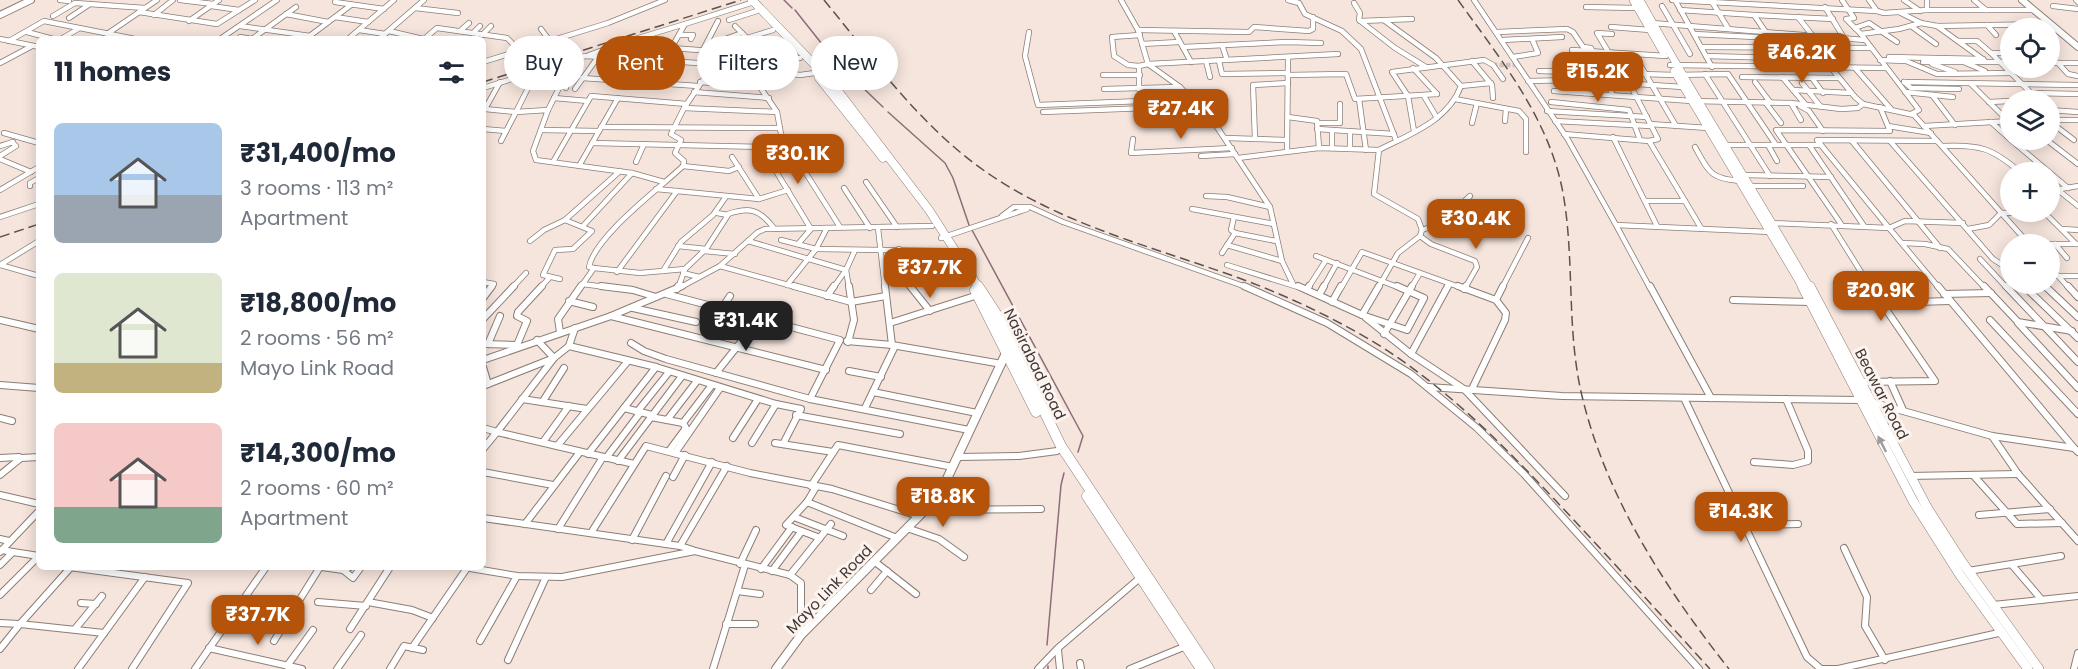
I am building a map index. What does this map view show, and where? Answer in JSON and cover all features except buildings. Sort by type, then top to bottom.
[{"type":"highway","name":"Nasirabad Road","points":[[752,3],[773,30],[811,69]]},
{"type":"highway","name":"Nasirabad Road","points":[[752,3],[832,83],[854,109],[999,318],[1009,348],[1057,451],[1201,669]]},
{"type":"highway","name":"Nasirabad Road","points":[[829,90],[894,172],[932,226],[944,238],[949,251],[1009,348],[1061,446],[1209,669]]},
{"type":"main road","name":"Beawar Road","points":[[1637,3],[1744,180],[1861,382],[1910,476],[1923,509]]},
{"type":"main road","name":"Beawar Road","points":[[1650,25],[1673,65]]},
{"type":"main road","name":"Beawar Road","points":[[1679,75],[1683,87],[1695,101],[1708,128],[1722,145]]},
{"type":"main road","name":"Beawar Road","points":[[1770,226],[1899,476],[1923,509],[2001,633],[2028,669]]},
{"type":"main road","name":"Beawar Road","points":[[1942,539],[2013,631],[2039,669]]},
{"type":"street","points":[[0,15],[31,0]]},
{"type":"street","points":[[60,0],[69,1]]},
{"type":"street","points":[[107,34],[157,0]]},
{"type":"street","points":[[154,15],[173,0]]},
{"type":"street","points":[[180,0],[238,10]]},
{"type":"street","points":[[189,21],[219,0]]},
{"type":"street","points":[[139,12],[217,24],[255,0]]},
{"type":"street","points":[[225,36],[277,0]]},
{"type":"street","points":[[352,36],[394,0]]},
{"type":"street","points":[[383,36],[424,0]]},
{"type":"street","points":[[565,36],[665,0]]},
{"type":"street","points":[[1121,0],[1139,32],[1148,64],[1180,87],[1200,106],[1226,138],[1270,207],[1276,242],[1293,284]]},
{"type":"street","points":[[1288,0],[1297,2],[1303,12],[1342,31],[1361,49],[1396,140]]},
{"type":"street","points":[[1474,0],[1503,40],[1547,111],[1567,137],[1711,398]]},
{"type":"street","points":[[1674,0],[1764,2],[1877,10],[1884,13],[1927,10],[2033,10]]},
{"type":"street","points":[[1674,0],[1715,74]]},
{"type":"street","points":[[1783,0],[1787,5]]},
{"type":"street","points":[[1803,0],[1808,6]]},
{"type":"street","points":[[1815,0],[1833,19],[1844,38]]},
{"type":"street","points":[[1842,0],[1854,18],[1846,19],[1861,34],[1919,110],[1911,114]]},
{"type":"street","points":[[1870,0],[1877,10]]},
{"type":"street","points":[[1904,0],[1920,11]]},
{"type":"street","points":[[1927,0],[1927,10]]},
{"type":"street","points":[[1974,0],[1986,10]]},
{"type":"street","points":[[2022,0],[2043,18]]},
{"type":"street","points":[[2029,0],[2078,41]]},
{"type":"street","points":[[1711,1],[1728,28]]},
{"type":"street","points":[[335,2],[384,9]]},
{"type":"street","points":[[53,16],[75,3],[145,8]]},
{"type":"street","points":[[729,20],[752,3]]},
{"type":"street","points":[[645,36],[752,3]]},
{"type":"street","points":[[1354,3],[1360,13],[1360,21]]},
{"type":"street","points":[[1586,7],[1637,3]]},
{"type":"street","points":[[69,18],[90,4]]},
{"type":"street","points":[[309,36],[351,5]]},
{"type":"street","points":[[1662,6],[1689,54]]},
{"type":"street","points":[[2054,6],[2078,9]]},
{"type":"street","points":[[256,36],[296,7]]},
{"type":"street","points":[[415,8],[458,13]]},
{"type":"street","points":[[1680,9],[1833,19]]},
{"type":"street","points":[[1899,12],[1921,23],[1937,26],[2000,25]]},
{"type":"street","points":[[285,14],[328,22]]},
{"type":"street","points":[[1754,15],[1765,31]]},
{"type":"street","points":[[335,17],[368,22]]},
{"type":"street","points":[[1313,17],[1313,28],[1309,31],[1254,27],[1245,32],[1139,32],[1112,37],[1114,56],[1128,64],[1139,66],[1338,54]]},
{"type":"street","points":[[1798,17],[1812,35],[1816,49],[1850,93],[1863,104],[1911,114],[1931,133],[2000,212]]},
{"type":"street","points":[[1360,21],[1412,19]]},
{"type":"street","points":[[9,41],[44,21],[118,36]]},
{"type":"street","points":[[710,36],[718,21]]},
{"type":"street","points":[[1360,21],[1395,48],[1426,67]]},
{"type":"street","points":[[1133,139],[1131,153],[1235,153],[1318,148],[1378,150],[1437,118],[1460,93],[1461,86],[1446,65],[1425,47],[1385,21]]},
{"type":"street","points":[[460,31],[469,23]]},
{"type":"street","points":[[1611,27],[1671,23],[1865,40]]},
{"type":"street","points":[[1855,28],[1869,23],[1897,42]]},
{"type":"street","points":[[1861,34],[1921,23]]},
{"type":"street","points":[[685,24],[679,35],[693,35],[691,39]]},
{"type":"street","points":[[1987,25],[1996,35]]},
{"type":"street","points":[[240,26],[302,36]]},
{"type":"street","points":[[472,36],[480,26]]},
{"type":"street","points":[[482,34],[491,26]]},
{"type":"street","points":[[735,26],[745,36]]},
{"type":"street","points":[[1911,26],[1936,45]]},
{"type":"street","points":[[1937,26],[1957,41],[1976,51],[1985,60]]},
{"type":"street","points":[[66,36],[78,28]]},
{"type":"street","points":[[427,36],[437,28],[504,38]]},
{"type":"street","points":[[541,29],[546,36]]},
{"type":"street","points":[[1497,32],[1567,29],[1573,32],[1583,47],[1591,48],[1593,51]]},
{"type":"street","points":[[359,30],[405,36]]},
{"type":"street","points":[[754,36],[773,30]]},
{"type":"street","points":[[1174,31],[1191,62]]},
{"type":"street","points":[[27,32],[42,36]]},
{"type":"street","points":[[1029,32],[1025,56],[1038,105],[1194,99]]},
{"type":"street","points":[[2060,32],[2078,47]]},
{"type":"street","points":[[282,36],[286,33]]},
{"type":"street","points":[[734,36],[742,33]]},
{"type":"street","points":[[1609,52],[1597,33],[1612,34]]},
{"type":"street","points":[[1694,34],[1795,39]]},
{"type":"street","points":[[1503,40],[1562,36]]},
{"type":"street","points":[[0,39],[36,47]]},
{"type":"street","points":[[1516,61],[1538,53],[1532,39]]},
{"type":"street","points":[[1957,41],[1977,41],[1998,61]]},
{"type":"street","points":[[1142,44],[1321,43]]},
{"type":"street","points":[[1222,45],[1235,75]]},
{"type":"street","points":[[0,63],[32,46]]},
{"type":"street","points":[[1701,47],[1871,48]]},
{"type":"street","points":[[1572,50],[1666,56]]},
{"type":"street","points":[[585,56],[596,52]]},
{"type":"street","points":[[1991,53],[2000,53]]},
{"type":"street","points":[[486,62],[504,56]]},
{"type":"street","points":[[585,56],[596,57]]},
{"type":"street","points":[[1706,56],[1824,59]]},
{"type":"street","points":[[486,58],[490,60]]},
{"type":"street","points":[[1287,151],[1288,58]]},
{"type":"street","points":[[1879,58],[1998,61]]},
{"type":"street","points":[[1879,58],[1906,61],[1937,74],[2000,73]]},
{"type":"street","points":[[1560,59],[1585,93]]},
{"type":"street","points":[[1594,59],[1613,95]]},
{"type":"street","points":[[584,75],[596,60]]},
{"type":"street","points":[[1959,74],[1925,62],[1965,63],[1985,60]]},
{"type":"street","points":[[1206,61],[1210,76]]},
{"type":"street","points":[[1219,61],[1222,74],[1346,74],[1355,99],[1437,94],[1413,69]]},
{"type":"street","points":[[1472,61],[1491,83],[1493,98]]},
{"type":"street","points":[[1414,131],[1408,96],[1392,72],[1472,61],[1488,61],[1503,79]]},
{"type":"street","points":[[1567,137],[1604,136],[1659,140],[1618,61]]},
{"type":"street","points":[[1639,63],[1676,126]]},
{"type":"street","points":[[1965,63],[1990,73]]},
{"type":"street","points":[[2060,63],[2078,63]]},
{"type":"street","points":[[1673,65],[1886,68]]},
{"type":"street","points":[[2060,65],[2068,74],[2078,76]]},
{"type":"street","points":[[1139,66],[1139,89]]},
{"type":"street","points":[[1855,68],[1892,110]]},
{"type":"street","points":[[1539,71],[1728,74],[1776,145]]},
{"type":"street","points":[[1705,74],[1770,176]]},
{"type":"street","points":[[1103,75],[1140,75]]},
{"type":"street","points":[[1742,77],[1838,78]]},
{"type":"street","points":[[1783,78],[1799,104],[1801,120]]},
{"type":"street","points":[[1812,78],[1823,93]]},
{"type":"street","points":[[2016,78],[2027,90]]},
{"type":"street","points":[[486,87],[504,80]]},
{"type":"street","points":[[486,106],[500,81]]},
{"type":"street","points":[[1528,81],[1606,81],[1683,87]]},
{"type":"street","points":[[1755,81],[1781,123]]},
{"type":"street","points":[[1959,89],[1911,88],[1904,82],[2078,85]]},
{"type":"street","points":[[1256,139],[1252,101],[1253,85],[1288,83]]},
{"type":"street","points":[[1461,86],[1491,83]]},
{"type":"street","points":[[1802,83],[1820,106]]},
{"type":"street","points":[[1971,84],[2000,113]]},
{"type":"street","points":[[683,166],[684,161],[675,153],[681,140],[672,134],[697,87]]},
{"type":"street","points":[[1104,89],[1180,87]]},
{"type":"street","points":[[1927,88],[1955,125]]},
{"type":"street","points":[[501,141],[527,90]]},
{"type":"street","points":[[558,90],[533,151],[536,160],[632,173],[664,182]]},
{"type":"street","points":[[762,90],[777,112],[780,128],[788,144],[840,227]]},
{"type":"street","points":[[1792,90],[1850,93]]},
{"type":"street","points":[[1554,91],[1636,98],[1768,102],[1852,109],[1863,104]]},
{"type":"street","points":[[694,92],[769,98]]},
{"type":"street","points":[[1905,92],[1953,97]]},
{"type":"street","points":[[2060,94],[2078,94]]},
{"type":"street","points":[[553,162],[591,96],[685,106],[777,112]]},
{"type":"street","points":[[1424,96],[1437,118]]},
{"type":"street","points":[[554,98],[588,101]]},
{"type":"street","points":[[579,166],[618,98]]},
{"type":"street","points":[[1359,99],[1366,150]]},
{"type":"street","points":[[1455,99],[1519,111],[1526,119],[1526,153]]},
{"type":"street","points":[[1148,101],[1153,117]]},
{"type":"street","points":[[1989,102],[2000,101]]},
{"type":"street","points":[[1551,102],[1629,110],[1640,140]]},
{"type":"street","points":[[1107,103],[1109,111]]},
{"type":"street","points":[[1472,123],[1477,103]]},
{"type":"street","points":[[1340,104],[1340,123]]},
{"type":"street","points":[[1799,104],[1809,111],[1823,131]]},
{"type":"street","points":[[1043,112],[1150,110],[1200,106]]},
{"type":"street","points":[[1593,106],[1604,136]]},
{"type":"street","points":[[1880,107],[1889,128]]},
{"type":"street","points":[[1505,121],[1506,109]]},
{"type":"street","points":[[486,110],[516,112],[548,110]]},
{"type":"street","points":[[1547,111],[1647,117]]},
{"type":"street","points":[[2060,111],[2078,112]]},
{"type":"street","points":[[1288,117],[1317,120],[1318,148]]},
{"type":"street","points":[[2060,121],[2078,120]]},
{"type":"street","points":[[1555,121],[1708,128]]},
{"type":"street","points":[[1990,122],[2000,131]]},
{"type":"street","points":[[1924,126],[2000,122]]},
{"type":"street","points":[[1317,123],[1340,123],[1350,132],[1350,149]]},
{"type":"street","points":[[1350,132],[1364,126]]},
{"type":"street","points":[[541,130],[675,127],[780,128]]},
{"type":"street","points":[[1841,225],[1776,130],[1823,131],[1889,128],[1931,133]]},
{"type":"street","points":[[486,129],[506,131]]},
{"type":"street","points":[[1317,129],[1394,134]]},
{"type":"street","points":[[2060,130],[2076,143]]},
{"type":"street","points":[[1332,131],[1332,148]]},
{"type":"street","points":[[4,134],[36,142]]},
{"type":"street","points":[[1613,137],[1657,226]]},
{"type":"street","points":[[0,146],[19,138]]},
{"type":"street","points":[[1226,138],[1287,140]]},
{"type":"street","points":[[1938,141],[1817,140],[2076,450]]},
{"type":"street","points":[[1648,141],[1701,228]]},
{"type":"street","points":[[1852,141],[1940,248]]},
{"type":"street","points":[[1890,141],[1993,259],[2000,264]]},
{"type":"street","points":[[12,142],[16,145],[15,147],[0,158],[31,172]]},
{"type":"street","points":[[592,143],[766,147],[788,144]]},
{"type":"street","points":[[636,162],[644,144]]},
{"type":"street","points":[[1152,145],[1153,153]]},
{"type":"street","points":[[1722,145],[1821,145]]},
{"type":"street","points":[[1768,145],[1777,161]]},
{"type":"street","points":[[1809,145],[1864,225]]},
{"type":"street","points":[[1942,146],[1984,147],[1994,150],[2008,162]]},
{"type":"street","points":[[766,147],[765,154],[810,229]]},
{"type":"street","points":[[1695,147],[1712,176],[1721,180],[1803,186]]},
{"type":"street","points":[[1378,150],[1374,194],[1418,219],[1421,233],[1431,244],[1475,261],[1477,267],[1464,289]]},
{"type":"street","points":[[2024,150],[2074,188]]},
{"type":"street","points":[[2060,150],[2078,164]]},
{"type":"street","points":[[1201,156],[1235,153]]},
{"type":"street","points":[[732,157],[759,200]]},
{"type":"street","points":[[699,277],[684,271],[617,272],[589,267],[589,264],[604,241],[637,206],[683,166],[729,171],[739,167]]},
{"type":"street","points":[[0,190],[36,169]]},
{"type":"street","points":[[530,241],[544,230],[565,220],[620,171]]},
{"type":"street","points":[[583,226],[632,173]]},
{"type":"street","points":[[1744,180],[1770,176],[1831,177]]},
{"type":"street","points":[[866,182],[897,227]]},
{"type":"street","points":[[844,188],[870,228]]},
{"type":"street","points":[[656,189],[759,200],[788,190]]},
{"type":"street","points":[[617,272],[677,191]]},
{"type":"street","points":[[2060,192],[2078,206]]},
{"type":"street","points":[[1206,196],[1227,197],[1270,207]]},
{"type":"street","points":[[1362,315],[1392,262],[1405,246],[1421,233],[1441,223],[1470,196]]},
{"type":"street","points":[[663,271],[678,246],[694,230],[717,213],[725,198]]},
{"type":"street","points":[[1646,201],[1685,201]]},
{"type":"street","points":[[0,217],[36,205]]},
{"type":"street","points":[[717,213],[728,214],[755,208],[763,213],[773,227]]},
{"type":"street","points":[[944,238],[1023,209],[1034,209],[1073,226],[1258,291],[1327,323],[1411,374],[1477,428],[1524,474],[1699,669]]},
{"type":"street","points":[[1192,209],[1274,224]]},
{"type":"street","points":[[677,289],[684,271],[705,250],[728,214]]},
{"type":"street","points":[[1968,229],[1989,225],[2000,214]]},
{"type":"street","points":[[1234,217],[1231,230],[1235,233],[1276,242]]},
{"type":"street","points":[[560,279],[543,273],[552,254],[560,248],[569,250],[575,248],[591,232],[590,228],[565,220]]},
{"type":"street","points":[[1616,225],[1701,228],[1831,224],[1889,228],[1905,221],[1963,224]]},
{"type":"street","points":[[2009,222],[2020,234]]},
{"type":"street","points":[[2054,222],[2077,245]]},
{"type":"street","points":[[1831,224],[1881,303],[1935,381],[1861,382]]},
{"type":"street","points":[[486,359],[520,345],[611,316],[677,289],[720,266],[758,232],[773,227],[810,229],[932,226]]},
{"type":"street","points":[[788,285],[816,249],[827,228]]},
{"type":"street","points":[[865,408],[894,346],[878,228]]},
{"type":"street","points":[[798,244],[810,229]]},
{"type":"street","points":[[2062,230],[2078,230]]},
{"type":"street","points":[[1222,253],[1235,233]]},
{"type":"street","points":[[1496,300],[1528,238]]},
{"type":"street","points":[[781,240],[816,249],[949,251]]},
{"type":"street","points":[[748,241],[846,270]]},
{"type":"street","points":[[0,265],[36,243]]},
{"type":"street","points":[[1901,243],[1948,249],[2078,388]]},
{"type":"street","points":[[2060,244],[2077,245]]},
{"type":"street","points":[[1227,245],[1282,261]]},
{"type":"street","points":[[678,246],[735,254]]},
{"type":"street","points":[[899,249],[902,276],[930,311]]},
{"type":"street","points":[[827,296],[846,270],[855,250]]},
{"type":"street","points":[[2060,250],[2067,258]]},
{"type":"street","points":[[1332,302],[1362,252],[1496,300],[1506,313],[1505,320],[1472,389]]},
{"type":"street","points":[[1316,256],[1352,268],[1424,298],[1439,301]]},
{"type":"street","points":[[1980,259],[2078,362]]},
{"type":"street","points":[[1307,290],[1326,260]]},
{"type":"street","points":[[1319,295],[1337,263]]},
{"type":"street","points":[[0,265],[36,275]]},
{"type":"street","points":[[1227,265],[1293,284],[1362,315],[1407,330],[1424,298]]},
{"type":"street","points":[[720,266],[851,302],[886,296]]},
{"type":"street","points":[[560,332],[558,319],[594,268]]},
{"type":"street","points":[[846,270],[854,327],[848,342]]},
{"type":"street","points":[[486,316],[526,273]]},
{"type":"street","points":[[1384,334],[1420,273]]},
{"type":"street","points":[[2060,276],[2078,276]]},
{"type":"street","points":[[520,345],[527,321],[518,316],[518,312],[550,277]]},
{"type":"street","points":[[2060,277],[2078,297]]},
{"type":"street","points":[[486,283],[494,284],[486,294]]},
{"type":"street","points":[[582,284],[633,290],[656,297]]},
{"type":"street","points":[[1411,354],[1449,284]]},
{"type":"street","points":[[1944,294],[1991,293]]},
{"type":"street","points":[[664,294],[848,342],[894,346],[1002,364]]},
{"type":"street","points":[[2033,294],[2078,338]]},
{"type":"street","points":[[2054,294],[2078,317]]},
{"type":"street","points":[[890,323],[978,295]]},
{"type":"street","points":[[722,308],[730,296]]},
{"type":"street","points":[[1733,300],[1811,302]]},
{"type":"street","points":[[569,301],[593,308]]},
{"type":"street","points":[[1881,303],[1950,301]]},
{"type":"street","points":[[632,308],[696,322]]},
{"type":"street","points":[[500,315],[486,344],[520,345]]},
{"type":"street","points":[[1362,315],[1411,354],[1464,389],[1565,496]]},
{"type":"street","points":[[611,316],[826,370]]},
{"type":"street","points":[[683,423],[734,348],[760,318]]},
{"type":"street","points":[[0,320],[36,328]]},
{"type":"street","points":[[1990,320],[2078,414]]},
{"type":"street","points":[[2018,322],[2072,331]]},
{"type":"street","points":[[486,445],[554,358],[569,346],[575,328]]},
{"type":"street","points":[[537,340],[554,358]]},
{"type":"street","points":[[783,444],[796,415],[826,370],[840,340]]},
{"type":"street","points":[[631,343],[644,351],[806,398],[969,430]]},
{"type":"street","points":[[569,346],[656,367],[720,388],[801,409]]},
{"type":"street","name":"Mayo Link Road","points":[[776,669],[801,635],[922,513],[945,483],[1009,348]]},
{"type":"street","points":[[486,385],[554,358]]},
{"type":"street","points":[[557,446],[628,361]]},
{"type":"street","points":[[588,454],[656,367]]},
{"type":"street","points":[[543,401],[564,368]]},
{"type":"street","points":[[849,371],[881,377]]},
{"type":"street","points":[[558,529],[604,458],[669,372]]},
{"type":"street","points":[[618,461],[682,376]]},
{"type":"street","points":[[667,420],[697,381]]},
{"type":"street","points":[[1890,381],[1903,410]]},
{"type":"street","points":[[2,386],[36,388]]},
{"type":"street","points":[[1425,387],[1562,396],[1860,400],[1992,436],[2076,450]]},
{"type":"street","points":[[672,452],[720,388]]},
{"type":"street","points":[[873,392],[977,413]]},
{"type":"street","points":[[667,396],[681,401]]},
{"type":"street","points":[[1684,398],[1807,657],[1821,669],[1838,669],[1885,660],[2013,631]]},
{"type":"street","points":[[522,399],[587,409]]},
{"type":"street","points":[[733,438],[758,399]]},
{"type":"street","points":[[1754,462],[1793,465],[1808,461],[1808,451],[1786,399]]},
{"type":"street","points":[[752,443],[776,404]]},
{"type":"street","points":[[543,442],[569,406]]},
{"type":"street","points":[[624,408],[683,423],[686,428],[672,452]]},
{"type":"street","points":[[796,415],[900,434]]},
{"type":"street","points":[[0,418],[12,421]]},
{"type":"street","points":[[486,429],[634,464]]},
{"type":"street","points":[[1992,436],[2018,474],[2078,541]]},
{"type":"street","points":[[775,443],[833,452]]},
{"type":"street","points":[[820,538],[786,525],[807,502],[838,445],[953,467]]},
{"type":"street","points":[[591,533],[646,446],[832,489],[922,513],[1041,509]]},
{"type":"street","points":[[958,457],[1021,458],[1057,451]]},
{"type":"street","points":[[525,524],[580,452]]},
{"type":"street","points":[[633,540],[669,477],[685,455]]},
{"type":"street","points":[[0,458],[36,456]]},
{"type":"street","points":[[0,475],[19,457]]},
{"type":"street","points":[[655,559],[712,462]]},
{"type":"street","points":[[680,546],[727,466]]},
{"type":"street","points":[[486,473],[553,485]]},
{"type":"street","points":[[1899,476],[2018,474]]},
{"type":"street","points":[[1974,476],[2017,524],[2062,523]]},
{"type":"street","points":[[0,495],[36,503]]},
{"type":"street","points":[[807,502],[897,538]]},
{"type":"street","points":[[1979,515],[2050,508]]},
{"type":"street","points":[[794,517],[843,536]]},
{"type":"street","points":[[1,551],[36,518]]},
{"type":"street","points":[[486,518],[680,546],[790,575],[801,583],[801,635]]},
{"type":"street","points":[[790,575],[831,524]]},
{"type":"street","points":[[1745,525],[1798,524]]},
{"type":"street","points":[[761,569],[792,527]]},
{"type":"street","points":[[907,528],[939,539],[964,557]]},
{"type":"street","points":[[713,669],[743,564],[756,530]]},
{"type":"street","points":[[772,571],[801,532]]},
{"type":"street","points":[[0,538],[9,541]]},
{"type":"street","points":[[1844,548],[1867,597],[1865,626],[1885,660]]},
{"type":"street","points":[[1,551],[36,556]]},
{"type":"street","points":[[478,570],[517,576],[562,577],[695,551]]},
{"type":"street","points":[[0,565],[13,552]]},
{"type":"street","points":[[1968,571],[2061,556]]},
{"type":"street","points":[[0,595],[36,559]]},
{"type":"street","points":[[874,561],[916,594]]},
{"type":"street","points":[[2013,565],[2042,600]]},
{"type":"street","points":[[0,649],[67,570]]},
{"type":"street","points":[[92,570],[188,583],[132,669]]},
{"type":"street","points":[[195,669],[264,570]]},
{"type":"street","points":[[274,641],[323,570]]},
{"type":"street","points":[[348,570],[352,578],[358,570]]},
{"type":"street","points":[[350,630],[388,570]]},
{"type":"street","points":[[412,648],[464,570]]},
{"type":"street","points":[[871,590],[887,571]]},
{"type":"street","points":[[480,641],[517,576]]},
{"type":"street","points":[[78,669],[145,577]]},
{"type":"street","points":[[508,660],[546,577]]},
{"type":"street","points":[[1038,669],[1141,577]]},
{"type":"street","points":[[736,591],[760,594]]},
{"type":"street","points":[[75,629],[102,596]]},
{"type":"street","points":[[1992,604],[2078,596]]},
{"type":"street","points":[[242,601],[294,609]]},
{"type":"street","points":[[318,602],[367,604],[412,610],[433,618]]},
{"type":"street","points":[[81,603],[96,604]]},
{"type":"street","points":[[0,623],[104,633]]},
{"type":"street","points":[[726,624],[755,624]]},
{"type":"street","points":[[287,666],[313,630]]},
{"type":"street","points":[[337,669],[361,635]]},
{"type":"street","points":[[390,669],[404,646],[423,650]]},
{"type":"street","points":[[1131,669],[1186,646]]},
{"type":"street","points":[[209,648],[302,669]]},
{"type":"street","points":[[1057,651],[1060,669]]},
{"type":"street","points":[[2074,669],[2078,653]]},
{"type":"waterway","points":[[784,0],[792,8]]},
{"type":"waterway","points":[[795,10],[837,63],[883,107]]},
{"type":"waterway","points":[[888,112],[945,163],[953,178],[969,225]]},
{"type":"waterway","points":[[972,230],[1083,436],[1078,452]]},
{"type":"waterway","points":[[1047,645],[1061,485],[1064,473]]},
{"type":"tunnel","points":[[1493,65],[1518,65]]},
{"type":"railway","points":[[486,81],[741,0]]},
{"type":"railway","points":[[824,0],[922,117],[967,158],[992,176],[1021,194],[1081,222],[1239,278],[1307,306],[1372,341],[1423,376],[1470,415],[1514,457],[1710,669]]},
{"type":"railway","points":[[1458,0],[1521,91],[1547,140],[1556,166],[1567,218],[1577,371],[1582,396],[1606,470],[1640,540],[1661,574],[1729,669]]},
{"type":"railway","points":[[0,237],[36,225]]}]
